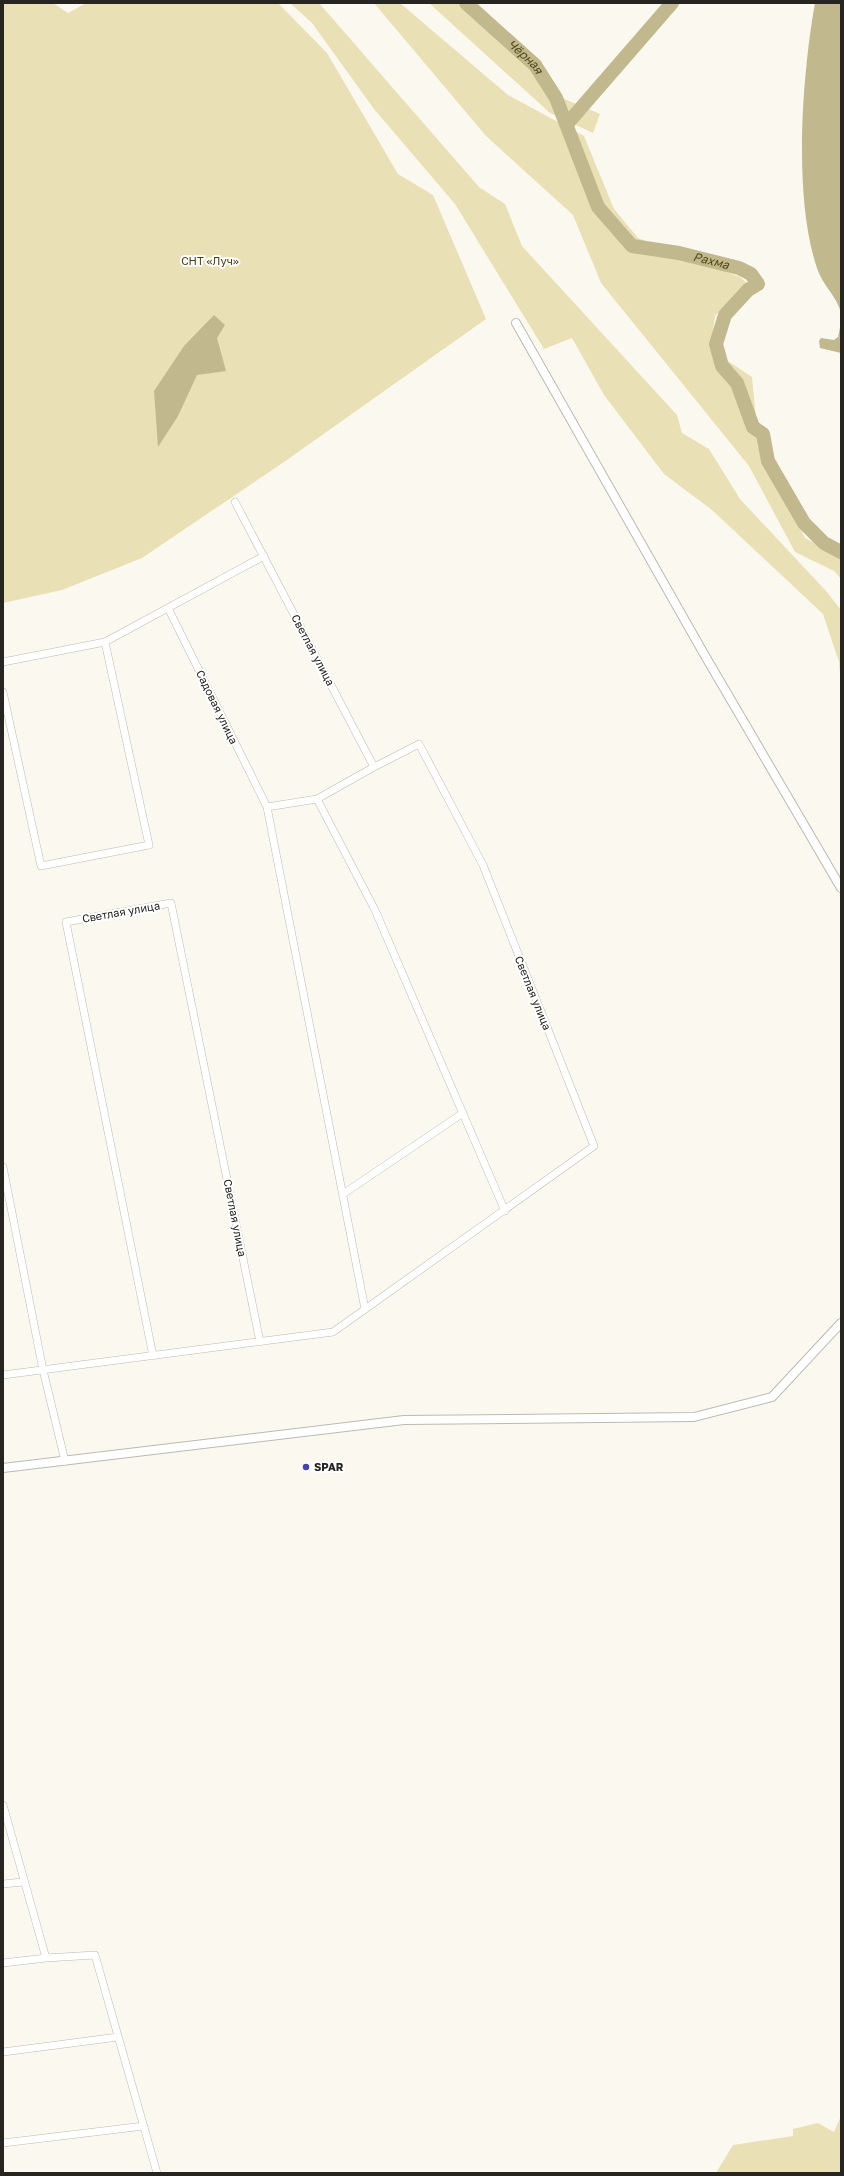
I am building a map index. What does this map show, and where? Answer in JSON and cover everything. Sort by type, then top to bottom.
[{"type":"street","points":[[516,323],[700,647],[841,888]]},
{"type":"street","name":"Светлая улица","points":[[3,1374],[333,1332],[505,1211],[594,1146],[483,865],[419,744],[374,766],[235,502]]},
{"type":"street","points":[[3,662],[105,642],[264,556]]},
{"type":"street","name":"Садовая улица","points":[[168,608],[267,807]]},
{"type":"street","points":[[3,692],[41,866],[149,844],[105,642]]},
{"type":"street","points":[[365,1309],[267,807],[317,799],[374,766]]},
{"type":"street","points":[[317,799],[375,910],[505,1211]]},
{"type":"street","name":"Светлая улица","points":[[153,1356],[66,922],[171,903],[260,1342]]},
{"type":"street","points":[[343,1194],[463,1113]]},
{"type":"street","points":[[3,1167],[43,1370],[65,1461]]},
{"type":"street","points":[[3,1468],[404,1420],[694,1417],[772,1398],[841,1323]]},
{"type":"street","points":[[3,1806],[23,1882],[46,1958]]},
{"type":"street","points":[[3,1884],[23,1882]]},
{"type":"street","points":[[3,1963],[46,1958],[95,1955],[157,2173]]},
{"type":"street","points":[[3,2052],[118,2037]]},
{"type":"street","points":[[3,2143],[144,2126]]},
{"type":"green space","name":"СНТ «Луч»","points":[[3,3],[53,3],[68,13],[86,3],[278,3],[327,53],[398,174],[433,195],[486,319],[284,462],[142,558],[62,590],[3,603]]},
{"type":"green space","points":[[290,3],[319,3],[479,187],[505,204],[522,246],[677,415],[682,433],[709,449],[740,499],[826,591],[841,610],[841,687],[839,662],[823,614],[712,510],[664,474],[604,395],[572,338],[544,349],[455,204],[374,109],[312,23]]},
{"type":"green space","points":[[374,3],[400,3],[508,95],[584,136],[614,209],[638,238],[740,277],[747,283],[715,316],[710,349],[752,377],[758,439],[805,538],[841,556],[841,579],[834,571],[795,552],[749,466],[601,283],[573,215],[486,136]]},
{"type":"green space","points":[[429,3],[463,3],[562,98],[600,114],[593,133],[550,113]]},
{"type":"green space","points":[[841,2116],[841,2173],[716,2173],[733,2145],[793,2136],[793,2129],[818,2123],[834,2132]]},
{"type":"shaded area","points":[[815,3],[841,3],[841,313],[836,301],[819,274],[809,240],[802,173],[802,137],[806,65]]},
{"type":"shaded area","points":[[214,315],[225,325],[217,338],[226,371],[197,375],[178,416],[158,447],[154,391],[184,346]]},
{"type":"shaded area","points":[[841,322],[841,353],[820,348],[819,341],[821,338],[834,340],[838,337]]},
{"type":"waterway","name":"Рахма","points":[[466,3],[535,65],[556,98],[598,207],[632,246],[679,253],[739,268],[751,274],[758,284],[748,290],[725,315],[716,344],[722,366],[737,383],[753,427],[763,434],[768,461],[804,523],[824,543],[841,552]]},
{"type":"waterway","name":"Рахма","points":[[660,18],[664,3]]},
{"type":"waterway","name":"Рахма","points":[[567,124],[672,3]]},
{"type":"place","name":"SPAR","points":[[306,1467]]},
{"type":"water label","name":"Чёрная","points":[[524,58]]}]
